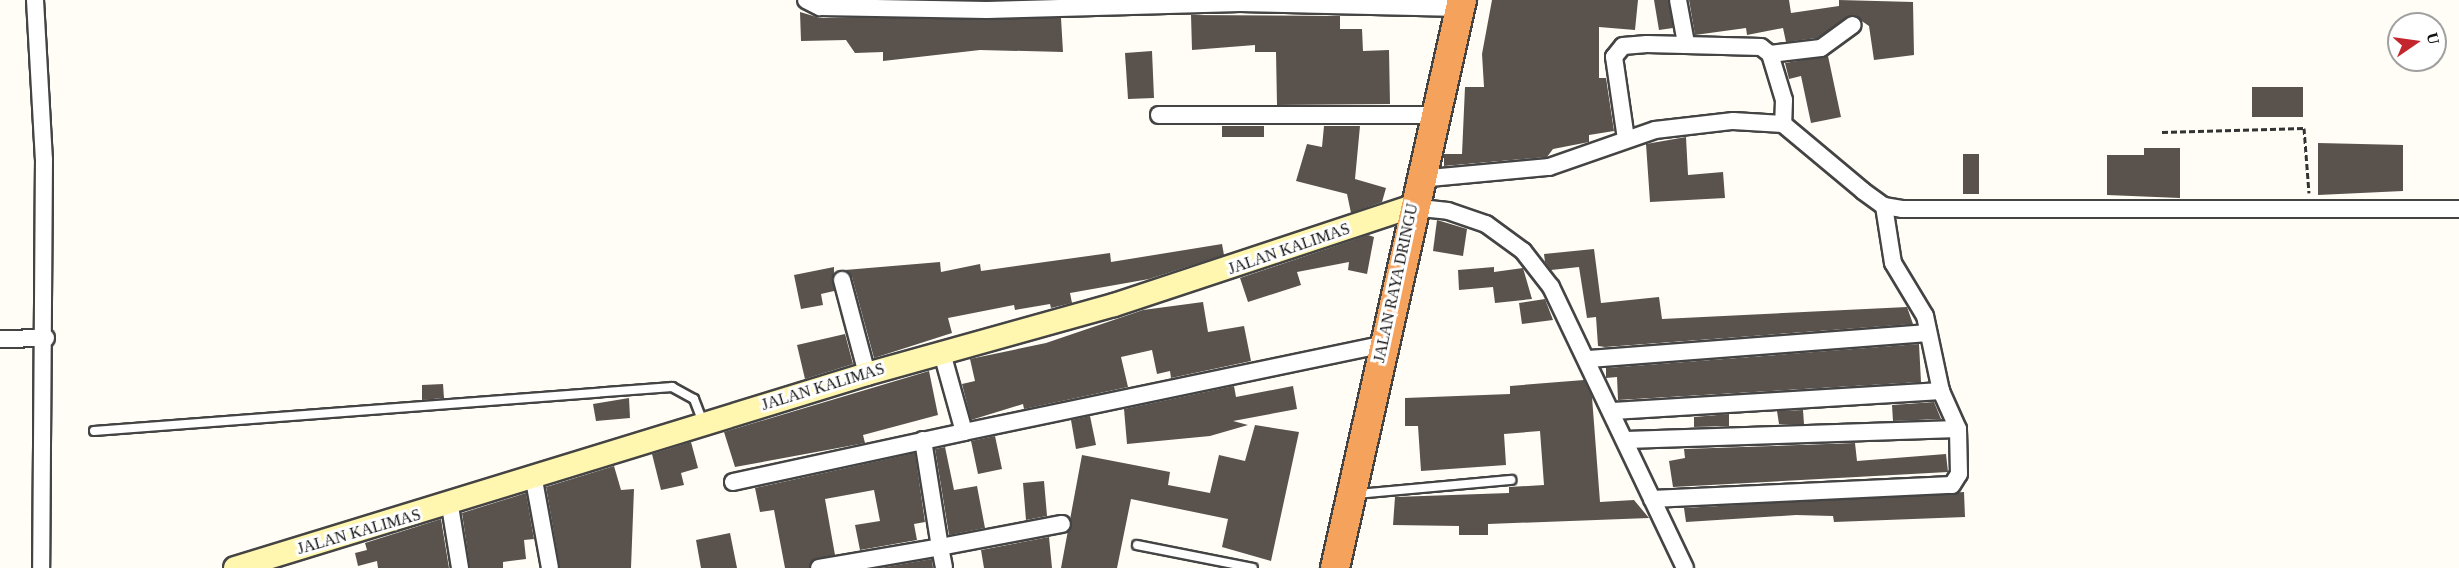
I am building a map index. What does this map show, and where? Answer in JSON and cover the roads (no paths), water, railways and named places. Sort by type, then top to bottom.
[{"type":"highway","name":"JALAN RAYA DRINGU","points":[[1335,568],[1384,344],[1411,207],[1461,4]]},
{"type":"street","points":[[35,0],[44,159],[46,338],[41,568]]},
{"type":"street","points":[[806,0],[820,7],[1240,3],[1461,4]]},
{"type":"street","points":[[1678,0],[1686,43]]},
{"type":"street","points":[[1626,139],[1614,57],[1623,46],[1686,43],[1747,44],[1770,54],[1821,48],[1853,25]]},
{"type":"street","points":[[1770,54],[1784,100],[1783,124]]},
{"type":"street","points":[[1159,115],[1434,115]]},
{"type":"street","points":[[1419,178],[1549,167],[1626,139],[1689,124],[1783,124],[1884,206],[1924,210],[2309,206],[2459,209]]},
{"type":"street","points":[[1652,499],[1952,485],[1959,474],[1958,429],[1941,391],[1918,300],[1893,263],[1884,206]]},
{"type":"street","points":[[1411,207],[1477,221],[1523,251],[1551,287],[1589,359],[1684,568]]},
{"type":"street","name":"JALAN KALIMAS","points":[[235,568],[534,480],[702,417],[1125,302],[1411,207]]},
{"type":"street","points":[[842,280],[867,374]]},
{"type":"street","points":[[1589,359],[1928,333]]},
{"type":"street","points":[[0,339],[46,338]]},
{"type":"street","points":[[733,482],[1384,344]]},
{"type":"street","points":[[942,353],[964,432]]},
{"type":"street","points":[[1613,411],[1941,391]]},
{"type":"street","points":[[1626,440],[1958,429]]},
{"type":"street","points":[[923,440],[944,568]]},
{"type":"street","points":[[534,480],[550,568]]},
{"type":"street","points":[[450,506],[460,568]]},
{"type":"street","points":[[819,568],[1062,524]]},
{"type":"lane","points":[[94,431],[672,387],[694,399],[702,417]]},
{"type":"lane","points":[[1351,495],[1511,480]]},
{"type":"lane","points":[[1137,544],[1253,568]]}]
